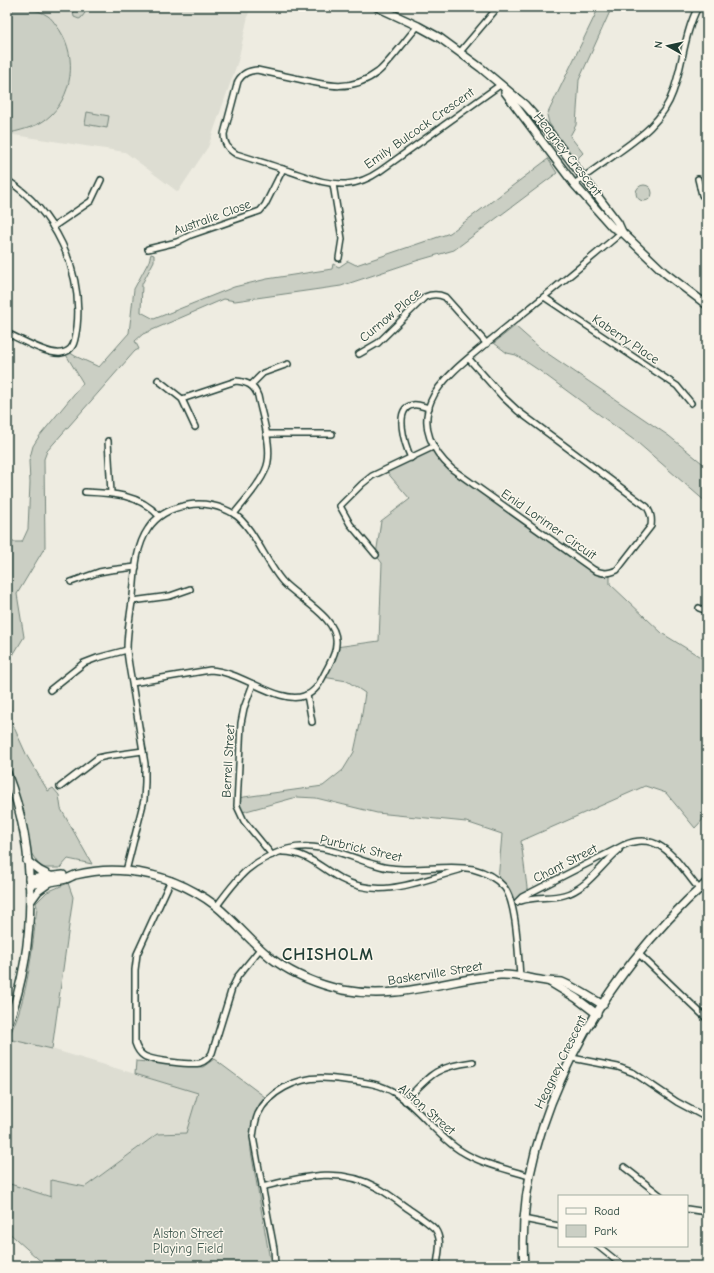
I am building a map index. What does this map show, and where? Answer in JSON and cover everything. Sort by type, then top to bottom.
[{"type":"street","name":"Heagney Crescent","points":[[377,7],[418,26],[460,52],[520,102],[536,117],[618,223],[622,232]]},
{"type":"street","points":[[460,52],[498,7]]},
{"type":"street","points":[[574,184],[639,138],[660,117],[668,104],[673,91],[687,33],[698,7]]},
{"type":"street","name":"Emily Bulcock Crescent","points":[[418,26],[378,72],[351,85],[326,86],[257,70],[248,71],[238,80],[224,134],[226,146],[236,154],[318,181],[333,184],[359,182],[370,177],[500,85]]},
{"type":"street","name":"Heagney Crescent","points":[[500,85],[543,145],[574,184],[612,227],[622,232],[665,273],[707,305]]},
{"type":"street","name":"Australie Close","points":[[148,249],[177,242],[191,235],[260,211],[265,205],[283,169]]},
{"type":"street","points":[[698,179],[702,195]]},
{"type":"street","points":[[7,180],[27,196],[36,206],[53,227],[63,246],[71,266],[76,287],[78,318],[75,341],[73,346],[66,352],[53,353],[7,333]]},
{"type":"street","points":[[53,227],[91,201],[101,180]]},
{"type":"street","points":[[333,184],[342,239],[339,258]]},
{"type":"street","points":[[700,187],[707,185]]},
{"type":"street","name":"Enid Lorimer Circuit","points":[[469,359],[503,397],[518,411],[644,505],[651,513],[651,526],[616,570],[610,573],[599,572],[443,461],[429,437],[427,417],[436,390],[444,380],[469,359],[487,344],[622,232]]},
{"type":"street","name":"Curnow Place","points":[[359,354],[378,343],[425,297],[437,294],[445,297],[487,344]]},
{"type":"street","name":"Kaberry Place","points":[[544,297],[677,386],[691,403]]},
{"type":"street","points":[[251,385],[263,373],[288,364]]},
{"type":"street","points":[[158,380],[182,399],[195,427]]},
{"type":"street","points":[[182,399],[236,381],[251,385],[258,396],[269,450],[269,460],[261,479],[234,514]]},
{"type":"street","points":[[411,458],[404,437],[403,412],[406,407],[412,405],[429,408]]},
{"type":"street","points":[[266,434],[332,434]]},
{"type":"street","points":[[108,441],[111,493]]},
{"type":"street","points":[[376,555],[350,524],[340,506],[372,476],[433,446]]},
{"type":"street","points":[[84,492],[111,493],[135,499],[147,505],[159,516]]},
{"type":"street","points":[[126,871],[144,800],[145,782],[143,751],[132,683],[127,650],[136,567],[141,542],[146,531],[159,516],[181,506],[201,504],[221,508],[234,514],[246,526],[283,582],[324,617],[331,625],[337,643],[335,652],[320,684],[307,695],[295,698],[287,698],[233,674],[220,670],[210,670],[132,683]]},
{"type":"street","points":[[71,582],[99,572],[136,567]]},
{"type":"street","points":[[132,601],[170,596],[190,589]]},
{"type":"street","points":[[699,608],[707,611]]},
{"type":"street","points":[[50,690],[84,663],[96,658],[127,650]]},
{"type":"street","name":"Berrell Street","points":[[253,684],[244,708],[241,723],[237,806],[244,821],[274,854]]},
{"type":"street","points":[[307,695],[312,722]]},
{"type":"street","points":[[60,787],[98,758],[143,751]]},
{"type":"street","points":[[7,773],[16,799],[26,844],[30,903],[28,940],[23,970],[18,994],[7,1027]]},
{"type":"street","name":"Chant Street","points":[[514,903],[522,897],[632,841],[641,840],[660,845],[667,850],[699,889]]},
{"type":"street","name":"Chant Street","points":[[514,903],[533,897],[562,896],[572,892],[585,884],[624,845]]},
{"type":"street","name":"Purbrick Street","points":[[216,907],[232,884],[252,865],[289,848],[316,848],[332,851],[389,868],[403,870],[465,868],[493,877],[504,888],[514,903],[520,976]]},
{"type":"street","name":"Purbrick Street","points":[[274,854],[289,852],[302,855],[343,880],[355,885],[376,889],[405,886],[465,868]]},
{"type":"street","points":[[27,861],[50,879],[38,891],[30,903]]},
{"type":"street","name":"Baskerville Street","points":[[29,882],[110,871],[143,873],[171,880],[189,889],[216,907],[260,949],[285,967],[313,981],[344,990],[365,993],[407,992],[486,976],[503,975],[520,976],[563,983],[603,1005]]},
{"type":"street","points":[[171,880],[137,954],[135,970],[136,1043],[141,1053],[152,1059],[193,1064],[210,1058],[232,988],[238,976],[260,949]]},
{"type":"street","name":"Heagney Crescent","points":[[524,1266],[523,1219],[529,1176],[535,1151],[545,1122],[572,1058],[618,981],[668,920],[707,882]]},
{"type":"street","points":[[639,954],[707,1020]]},
{"type":"street","name":"Baskerville Street","points":[[548,981],[576,998],[597,1014]]},
{"type":"street","points":[[572,1058],[623,1068],[634,1073],[677,1102],[707,1118]]},
{"type":"street","points":[[405,1101],[433,1073],[442,1068],[473,1062]]},
{"type":"street","name":"Alston Street","points":[[275,1266],[274,1249],[254,1137],[254,1126],[262,1107],[272,1096],[282,1088],[300,1081],[320,1078],[374,1084],[396,1094],[405,1101],[449,1143],[460,1151],[480,1160],[529,1176]]},
{"type":"street","points":[[624,1167],[660,1195]]},
{"type":"street","points":[[262,1187],[302,1177],[317,1175],[348,1177],[377,1187],[435,1229],[439,1234],[440,1239],[437,1266]]},
{"type":"street","points":[[688,1209],[707,1212]]},
{"type":"street","points":[[523,1219],[558,1226]]},
{"type":"street","points":[[599,1247],[623,1266]]},
{"type":"street","points":[[307,1266],[337,1266]]},
{"type":"shaded area","points":[[7,7],[250,7],[238,61],[208,147],[178,192],[125,152],[7,134]]},
{"type":"shaded area","points":[[11,1037],[199,1093],[186,1133],[157,1134],[85,1187],[51,1180],[51,1197],[7,1184],[7,1045]]},
{"type":"green space","points":[[7,7],[33,10],[48,16],[63,35],[70,59],[69,83],[59,105],[51,115],[42,122],[10,133],[7,133]]},
{"type":"green space","points":[[74,7],[82,7],[85,13],[81,18],[79,19],[74,17]]},
{"type":"green space","points":[[599,7],[612,7],[579,80],[576,125],[570,136],[583,153],[575,161],[549,123],[547,115]]},
{"type":"green space","points":[[87,112],[109,116],[107,128],[85,124]]},
{"type":"green space","points":[[548,159],[557,173],[454,250],[341,286],[235,301],[224,299],[143,334],[135,341],[139,349],[135,351],[47,451],[44,459],[45,547],[17,594],[24,637],[7,665],[7,542],[22,542],[28,529],[30,483],[29,461],[33,446],[83,383],[65,353],[69,352],[99,367],[129,333],[134,289],[149,261],[151,254],[154,255],[154,261],[142,284],[141,312],[154,319],[234,287],[267,279],[332,269],[333,264],[339,267],[348,261],[356,265],[450,233]]},
{"type":"green space","points":[[644,185],[651,190],[652,193],[647,200],[644,201],[637,196],[636,193],[641,186]]},
{"type":"green space","points":[[515,326],[541,349],[669,436],[707,467],[707,503],[638,443],[540,371],[516,355],[507,353],[494,343]]},
{"type":"green space","points":[[433,447],[443,461],[594,570],[610,573],[610,584],[663,634],[707,661],[707,815],[695,828],[666,793],[645,786],[521,841],[528,895],[512,903],[498,881],[502,834],[466,822],[377,813],[316,798],[297,797],[239,813],[237,798],[323,786],[343,770],[354,752],[365,693],[347,681],[323,677],[336,647],[379,641],[382,563],[376,555],[381,521],[410,499],[385,470]]},
{"type":"green space","points":[[7,670],[12,723],[27,756],[48,791],[53,788],[59,795],[61,809],[92,864],[68,859],[60,868],[45,868],[39,865],[31,853],[23,808],[7,765]]},
{"type":"green space","points":[[68,883],[73,897],[52,1049],[8,1039],[15,1023],[25,991],[31,958],[37,907],[36,903],[47,892]]},
{"type":"green space","name":"Alston Street Playing Field","points":[[214,1059],[265,1097],[257,1109],[253,1122],[251,1151],[271,1266],[46,1266],[7,1231],[7,1183],[51,1197],[51,1180],[85,1187],[157,1134],[186,1133],[198,1093],[135,1074],[136,1061],[203,1067]]},
{"type":"district","name":"CHISHOLM","points":[[328,954]]}]
